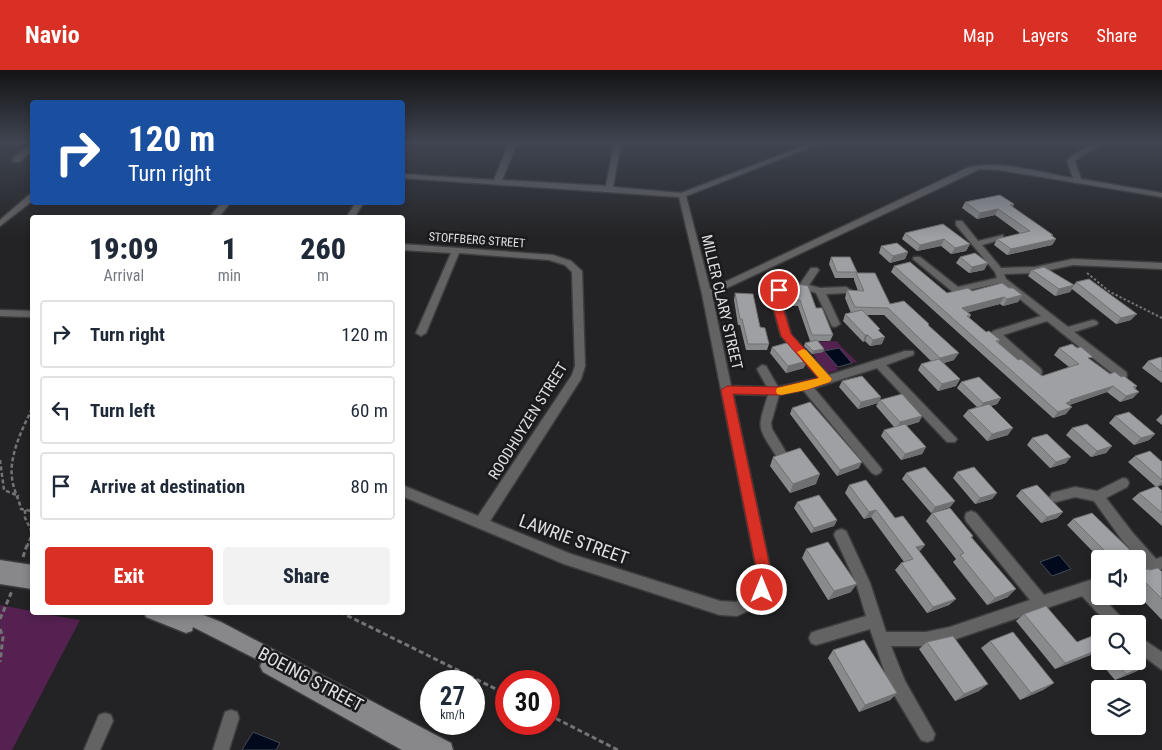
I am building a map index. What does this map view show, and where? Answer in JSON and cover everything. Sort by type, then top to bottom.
[{"type":"main road","points":[[0,567],[30,572]]},
{"type":"main road","points":[[0,577],[30,582]]},
{"type":"main road","name":"BOEING STREET","points":[[160,615],[212,635],[420,750]]},
{"type":"main road","name":"BOEING STREET","points":[[183,615],[215,628],[444,750]]},
{"type":"street","points":[[497,182],[500,175]]},
{"type":"street","points":[[609,189],[612,175]]},
{"type":"street","points":[[405,176],[682,195],[735,175]]},
{"type":"street","points":[[707,294],[960,175]]},
{"type":"street","points":[[1043,175],[1162,195]]},
{"type":"street","points":[[1076,175],[1078,180]]},
{"type":"street","name":"MILLER CLARY STREET","points":[[682,195],[707,294],[765,577],[762,590],[756,597],[737,609]]},
{"type":"street","points":[[0,224],[30,199]]},
{"type":"street","points":[[215,215],[224,205]]},
{"type":"street","points":[[0,211],[12,214]]},
{"type":"street","points":[[959,223],[1001,276],[1048,317],[1122,374]]},
{"type":"street","points":[[976,244],[1000,237]]},
{"type":"street","name":"STOFFBERG STREET","points":[[405,247],[550,257]]},
{"type":"street","points":[[421,333],[456,251]]},
{"type":"street","name":"ROODHUYZEN STREET","points":[[482,523],[572,386],[580,366],[577,271],[568,263],[550,257]]},
{"type":"street","points":[[917,259],[956,290],[1001,276],[1073,262],[1162,266]]},
{"type":"street","points":[[803,286],[814,270]]},
{"type":"street","points":[[826,379],[786,336],[774,296],[779,290],[786,287],[803,286],[820,291],[846,290]]},
{"type":"street","points":[[820,291],[835,324]]},
{"type":"street","points":[[0,313],[30,314]]},
{"type":"street","points":[[1037,372],[999,339],[998,333],[1048,317]]},
{"type":"street","points":[[1066,331],[1093,323]]},
{"type":"street","points":[[727,390],[775,392],[806,386],[909,354]]},
{"type":"street","points":[[879,364],[952,439]]},
{"type":"street","points":[[762,369],[775,392],[766,418],[766,430],[781,454]]},
{"type":"street","points":[[806,386],[876,470]]},
{"type":"street","points":[[1056,497],[1075,492],[1098,496],[1123,483]]},
{"type":"street","name":"LAWRIE STREET","points":[[405,491],[569,560],[720,608],[737,609]]},
{"type":"street","points":[[1098,496],[1127,536],[1158,564],[1146,568]]},
{"type":"street","points":[[971,517],[1042,604]]},
{"type":"street","points":[[841,534],[863,582],[890,668],[926,734]]},
{"type":"street","points":[[882,639],[926,639],[950,634],[1091,586]]},
{"type":"street","points":[[1084,588],[1110,615]]},
{"type":"street","points":[[816,638],[876,620]]},
{"type":"street","points":[[1146,649],[1162,662]]},
{"type":"street","points":[[221,750],[231,718]]},
{"type":"street","points":[[92,750],[105,721]]},
{"type":"path","points":[[1073,262],[1110,292],[1162,318]]},
{"type":"path","points":[[30,415],[15,456],[12,478],[19,496],[21,509],[30,511]]},
{"type":"path","points":[[0,460],[4,490],[19,496]]},
{"type":"path","points":[[25,510],[24,518],[30,528]]},
{"type":"path","points":[[346,615],[495,689]]},
{"type":"path","points":[[0,629],[3,637],[0,662]]},
{"type":"path","points":[[560,721],[618,750]]},
{"type":"shaded area","points":[[837,341],[857,362],[836,367],[838,370],[828,373],[813,354],[822,352],[816,342]]},
{"type":"shaded area","points":[[0,605],[30,611],[30,615],[50,615],[80,620],[12,750],[0,750]]},
{"type":"water","points":[[839,348],[852,363],[838,367],[824,351]]},
{"type":"water","points":[[1059,555],[1071,569],[1052,576],[1040,562]]},
{"type":"water","points":[[253,732],[280,743],[276,750],[242,750]]},
{"type":"building","points":[[1000,195],[1014,204],[1010,205],[1056,239],[1011,249],[997,239],[1030,231],[998,209],[980,213],[965,202]]},
{"type":"building","points":[[943,224],[970,244],[955,248],[944,239],[920,245],[905,233]]},
{"type":"building","points":[[897,243],[908,252],[893,256],[881,246]]},
{"type":"building","points":[[975,253],[988,263],[972,267],[960,257]]},
{"type":"building","points":[[831,257],[850,257],[857,272],[837,272]]},
{"type":"building","points":[[910,262],[947,293],[968,288],[972,291],[1002,283],[1022,295],[1007,299],[1004,297],[962,308],[971,315],[967,316],[986,332],[989,331],[1000,340],[996,341],[1018,360],[1021,359],[1042,376],[1079,364],[1059,348],[1072,344],[1077,348],[1081,347],[1093,357],[1088,358],[1110,374],[1115,372],[1121,377],[1124,376],[1137,386],[1133,387],[1139,392],[1126,396],[1113,386],[1070,400],[1066,403],[1072,407],[1058,412],[894,266]]},
{"type":"building","points":[[1044,267],[1074,285],[1059,289],[1032,270]]},
{"type":"building","points":[[856,273],[875,273],[890,304],[904,301],[959,353],[940,358],[888,308],[855,307],[847,290],[864,291]]},
{"type":"building","points":[[1089,279],[1137,314],[1121,318],[1076,282]]},
{"type":"building","points":[[798,284],[808,286],[816,308],[822,308],[833,335],[812,335],[800,300],[794,300],[789,286]]},
{"type":"building","points":[[735,293],[753,294],[760,327],[765,328],[769,344],[748,344],[742,319],[740,319]]},
{"type":"building","points":[[862,310],[885,337],[873,340],[868,335],[865,335],[845,314]]},
{"type":"building","points":[[817,340],[824,349],[813,351],[805,343]]},
{"type":"building","points":[[790,342],[807,361],[788,366],[772,347]]},
{"type":"building","points":[[1162,358],[1162,372],[1148,361]]},
{"type":"building","points":[[939,359],[960,379],[942,384],[921,364]]},
{"type":"building","points":[[862,376],[881,397],[861,402],[842,381]]},
{"type":"building","points":[[979,377],[1001,398],[983,403],[961,382]]},
{"type":"building","points":[[902,394],[922,416],[900,422],[880,400]]},
{"type":"building","points":[[810,402],[862,462],[840,470],[792,408]]},
{"type":"building","points":[[989,404],[1013,428],[992,434],[968,410]]},
{"type":"building","points":[[1129,412],[1155,434],[1141,438],[1115,416]]},
{"type":"building","points":[[905,424],[926,447],[905,454],[884,430]]},
{"type":"building","points":[[1087,424],[1112,446],[1097,451],[1072,428]]},
{"type":"building","points":[[1047,434],[1071,457],[1056,462],[1032,438]]},
{"type":"building","points":[[800,448],[820,474],[793,484],[773,457]]},
{"type":"building","points":[[1150,451],[1162,462],[1162,480],[1135,456]]},
{"type":"building","points":[[925,467],[955,501],[935,507],[906,473]]},
{"type":"building","points":[[974,467],[997,493],[980,498],[957,472]]},
{"type":"building","points":[[866,480],[895,518],[903,516],[925,545],[916,547],[956,599],[933,607],[901,563],[913,559],[876,510],[869,512],[849,485]]},
{"type":"building","points":[[1037,485],[1063,512],[1047,517],[1021,490]]},
{"type":"building","points":[[1157,486],[1162,491],[1162,513],[1139,493]]},
{"type":"building","points":[[819,495],[837,520],[814,528],[797,502]]},
{"type":"building","points":[[950,508],[973,536],[971,537],[1016,589],[995,598],[960,555],[964,553],[932,513]]},
{"type":"building","points":[[1092,513],[1130,550],[1104,550],[1073,519]]},
{"type":"building","points":[[828,542],[857,584],[834,591],[806,549]]},
{"type":"building","points":[[1158,568],[1162,572],[1162,599],[1146,583],[1146,570]]},
{"type":"building","points":[[1046,606],[1077,642],[1091,637],[1091,653],[1065,663],[1024,614]]},
{"type":"building","points":[[1013,632],[1054,683],[1031,693],[990,641]]},
{"type":"building","points":[[953,636],[988,684],[964,694],[927,642]]},
{"type":"building","points":[[864,640],[897,693],[865,705],[833,650]]},
{"type":"building","points":[[1123,670],[1136,670],[1126,674]]},
{"type":"slow traffic","points":[[781,391],[806,386],[826,379],[803,352]]},
{"type":"route","points":[[762,590],[765,577],[727,390],[775,392],[806,386],[826,379],[805,354],[786,336],[774,296],[779,290]]}]
